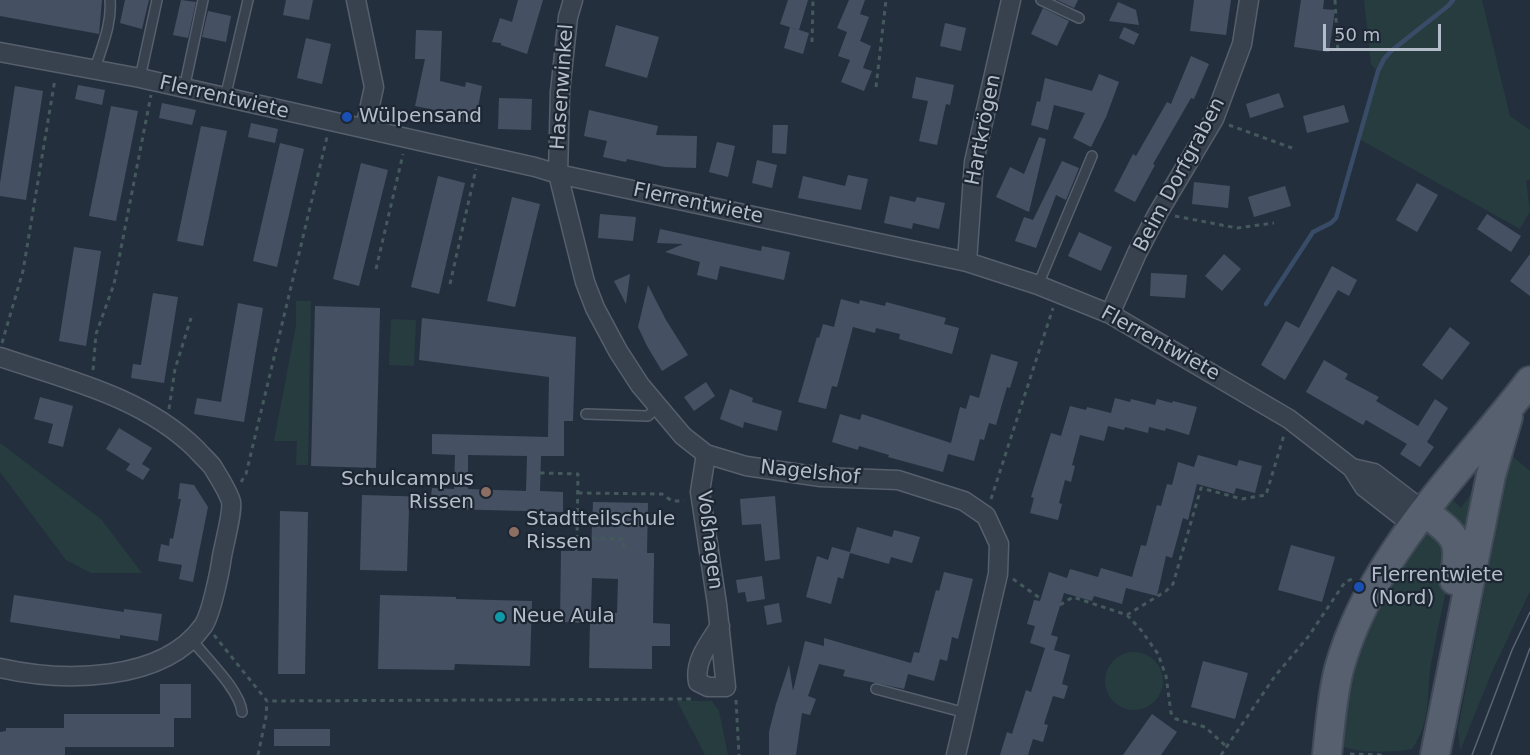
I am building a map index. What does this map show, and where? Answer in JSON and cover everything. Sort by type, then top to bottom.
[{"type":"main road","points":[[1327,754],[1339,671],[1364,602],[1377,579],[1420,519],[1530,381]]},
{"type":"main road","points":[[1437,741],[1491,475],[1512,404]]},
{"type":"main road","points":[[1420,519],[1451,533],[1458,554],[1438,668],[1437,741]]},
{"type":"street","points":[[356,0],[374,87],[365,128]]},
{"type":"street","name":"Hasenwinkel","points":[[558,174],[560,92],[568,17],[573,0]]},
{"type":"street","name":"Hartkrögen","points":[[967,262],[974,162],[1011,0]]},
{"type":"street","name":"Beim Dorfgraben","points":[[1110,314],[1158,213],[1214,119],[1242,44],[1249,0]]},
{"type":"street","name":"Flerrentwiete","points":[[0,52],[147,80],[479,154],[558,174],[967,262],[1038,285],[1110,314],[1289,419],[1352,468],[1364,487],[1420,519]]},
{"type":"street","name":"Nagelshof","points":[[558,174],[585,282],[618,351],[657,407],[684,436],[706,454],[746,466],[821,477],[898,480],[964,501],[986,516]]},
{"type":"street","points":[[0,357],[118,397],[167,425],[184,438],[211,465],[231,503],[221,565],[205,624],[192,640],[163,660],[107,675],[27,674],[0,668]]},
{"type":"street","name":"Voßhagen","points":[[706,454],[700,492],[720,626],[726,687]]},
{"type":"street","points":[[956,755],[998,574],[999,544],[986,516]]},
{"type":"street","points":[[720,626],[700,658],[697,675],[698,682],[708,687],[726,687]]},
{"type":"lane","points":[[95,69],[109,21],[110,0]]},
{"type":"lane","points":[[147,80],[157,0]]},
{"type":"lane","points":[[184,89],[203,0]]},
{"type":"lane","points":[[225,98],[248,0]]},
{"type":"lane","points":[[1041,0],[1079,18]]},
{"type":"lane","points":[[1038,285],[1092,156]]},
{"type":"lane","points":[[586,414],[648,416],[657,407]]},
{"type":"lane","points":[[192,640],[234,691],[241,703],[242,712]]},
{"type":"lane","points":[[876,690],[966,713]]},
{"type":"path","points":[[812,42],[813,0]]},
{"type":"path","points":[[876,87],[886,0]]},
{"type":"path","points":[[1335,0],[1338,54]]},
{"type":"path","points":[[0,348],[23,271],[57,62]]},
{"type":"path","points":[[92,388],[96,334],[114,284],[147,80]]},
{"type":"path","points":[[1214,119],[1292,148]]},
{"type":"path","points":[[231,503],[246,474],[330,122]]},
{"type":"path","points":[[376,269],[407,138]]},
{"type":"path","points":[[450,284],[479,154]]},
{"type":"path","points":[[1158,213],[1237,228],[1274,223]]},
{"type":"path","points":[[986,516],[1044,330],[1059,293]]},
{"type":"path","points":[[167,425],[174,369],[191,318]]},
{"type":"path","points":[[1127,615],[1166,591],[1173,584],[1202,488],[1242,499],[1266,495],[1289,419]]},
{"type":"path","points":[[540,473],[578,474],[576,551]]},
{"type":"path","points":[[578,493],[662,494],[672,501],[701,501]]},
{"type":"path","points":[[577,538],[624,539],[623,552]]},
{"type":"path","points":[[998,574],[1016,580],[1041,598]]},
{"type":"path","points":[[1221,755],[1275,676],[1308,638],[1345,582],[1355,577]]},
{"type":"path","points":[[1060,606],[1073,597],[1127,615],[1158,654],[1166,676],[1171,712],[1176,719],[1205,727],[1227,747]]},
{"type":"path","points":[[205,624],[267,701],[258,755]]},
{"type":"path","points":[[726,687],[735,698],[739,755]]},
{"type":"path","points":[[267,701],[702,699]]},
{"type":"path","points":[[1327,754],[1385,755]]},
{"type":"green space","points":[[1364,0],[1482,0],[1510,116],[1530,130],[1530,179],[1526,181],[1530,211],[1520,229],[1359,139],[1378,72],[1371,64]]},
{"type":"green space","points":[[296,301],[311,301],[308,465],[296,465],[297,441],[274,441],[296,325]]},
{"type":"green space","points":[[391,319],[416,320],[414,366],[389,365]]},
{"type":"green space","points":[[0,443],[101,519],[142,573],[91,573],[66,560],[0,472]]},
{"type":"green space","points":[[1504,449],[1530,471],[1530,591],[1491,674],[1460,751],[1458,729],[1495,535]]},
{"type":"green space","points":[[1474,489],[1464,544],[1440,516],[1453,500],[1461,508]]},
{"type":"green space","points":[[1429,531],[1454,553],[1431,664],[1423,728],[1412,749],[1377,752],[1343,747],[1341,742],[1356,655],[1375,604],[1422,533]]},
{"type":"green space","points":[[1128,652],[1140,652],[1155,660],[1163,675],[1163,687],[1155,702],[1140,710],[1128,710],[1113,702],[1105,687],[1105,675],[1113,660]]},
{"type":"green space","points":[[677,701],[712,701],[719,711],[728,755],[705,755]]},
{"type":"building","points":[[0,0],[102,0],[99,34],[0,16]]},
{"type":"building","points":[[125,0],[149,0],[142,29],[120,23]]},
{"type":"building","points":[[181,0],[196,2],[188,38],[173,35]]},
{"type":"building","points":[[286,0],[313,0],[309,20],[283,15]]},
{"type":"building","points":[[518,0],[543,0],[527,54],[501,45],[501,43],[492,42],[500,18],[512,22]]},
{"type":"building","points":[[788,0],[808,0],[799,30],[780,24]]},
{"type":"building","points":[[849,0],[865,0],[860,14],[869,17],[860,41],[871,46],[863,68],[872,71],[864,91],[841,82],[850,60],[838,56],[847,32],[837,28]]},
{"type":"building","points":[[1057,0],[1078,0],[1074,8]]},
{"type":"building","points":[[1194,0],[1231,0],[1226,35],[1190,31]]},
{"type":"building","points":[[1301,0],[1324,0],[1323,9],[1335,10],[1329,52],[1294,47]]},
{"type":"building","points":[[1118,2],[1136,10],[1139,25],[1109,21]]},
{"type":"building","points":[[1043,8],[1069,21],[1057,46],[1031,34]]},
{"type":"building","points":[[208,11],[231,16],[226,42],[202,37]]},
{"type":"building","points":[[945,23],[966,28],[961,51],[940,46]]},
{"type":"building","points":[[616,25],[659,37],[647,78],[605,66]]},
{"type":"building","points":[[790,27],[809,33],[803,54],[784,48]]},
{"type":"building","points":[[1124,27],[1139,34],[1134,45],[1119,38]]},
{"type":"building","points":[[416,30],[442,31],[440,81],[465,87],[466,82],[482,86],[475,124],[458,121],[459,115],[415,106],[425,59],[415,59]]},
{"type":"building","points":[[306,38],[331,44],[322,84],[297,78]]},
{"type":"building","points":[[1191,56],[1209,64],[1194,99],[1191,98],[1153,164],[1155,165],[1135,202],[1114,191],[1133,154],[1136,156],[1167,102],[1171,104]]},
{"type":"building","points":[[1099,74],[1119,82],[1106,117],[1091,147],[1073,138],[1085,113],[1054,105],[1048,130],[1031,125],[1037,101],[1040,102],[1045,78],[1092,91]]},
{"type":"building","points":[[916,77],[954,85],[950,105],[946,104],[937,145],[919,141],[928,101],[912,98]]},
{"type":"building","points":[[78,85],[105,90],[102,105],[75,99]]},
{"type":"building","points":[[15,86],[43,91],[26,200],[0,196]]},
{"type":"building","points":[[1279,93],[1284,107],[1250,118],[1246,104]]},
{"type":"building","points":[[499,98],[532,99],[531,130],[498,129]]},
{"type":"building","points":[[162,103],[196,110],[192,125],[159,118]]},
{"type":"building","points":[[1344,105],[1349,122],[1307,133],[1303,116]]},
{"type":"building","points":[[111,106],[138,111],[116,221],[89,216]]},
{"type":"building","points":[[589,110],[658,126],[656,135],[697,136],[696,168],[665,167],[627,159],[626,162],[603,157],[607,141],[584,136]]},
{"type":"building","points":[[251,123],[278,129],[275,143],[248,137]]},
{"type":"building","points":[[773,125],[788,125],[786,154],[772,153]]},
{"type":"building","points":[[201,126],[227,131],[203,246],[177,241]]},
{"type":"building","points":[[1039,137],[1046,139],[1029,212],[996,197],[1010,167],[1024,174]]},
{"type":"building","points":[[717,142],[735,146],[728,177],[709,172]]},
{"type":"building","points":[[280,143],[304,149],[277,267],[253,261]]},
{"type":"building","points":[[757,160],[777,165],[772,188],[752,183]]},
{"type":"building","points":[[1062,161],[1079,168],[1066,200],[1056,195],[1036,248],[1015,241],[1024,217],[1033,220]]},
{"type":"building","points":[[361,163],[388,170],[359,286],[333,279]]},
{"type":"building","points":[[848,175],[868,179],[861,210],[798,198],[803,176],[845,186]]},
{"type":"building","points":[[438,176],[465,183],[439,294],[411,287]]},
{"type":"building","points":[[1194,182],[1230,186],[1228,208],[1192,204]]},
{"type":"building","points":[[1417,183],[1438,195],[1417,232],[1396,220]]},
{"type":"building","points":[[1285,186],[1291,206],[1254,217],[1248,197]]},
{"type":"building","points":[[890,196],[915,202],[917,197],[945,203],[939,229],[913,223],[912,229],[884,223]]},
{"type":"building","points":[[512,197],[540,204],[515,307],[487,301]]},
{"type":"building","points":[[600,214],[636,217],[633,241],[598,238]]},
{"type":"building","points":[[1487,214],[1521,236],[1511,252],[1477,229]]},
{"type":"building","points":[[660,229],[761,251],[762,246],[790,252],[784,280],[720,266],[717,280],[697,275],[700,262],[665,252],[683,244],[657,243]]},
{"type":"building","points":[[1079,232],[1112,247],[1101,271],[1068,256]]},
{"type":"building","points":[[74,247],[101,251],[86,346],[59,341]]},
{"type":"building","points":[[1224,254],[1241,269],[1222,291],[1205,276]]},
{"type":"building","points":[[1530,254],[1530,296],[1510,281]]},
{"type":"building","points":[[1332,266],[1357,280],[1349,296],[1338,290],[1285,380],[1261,365],[1286,321],[1299,328]]},
{"type":"building","points":[[1151,273],[1187,275],[1185,298],[1150,296]]},
{"type":"building","points":[[630,274],[626,304],[614,281]]},
{"type":"building","points":[[648,285],[688,355],[662,371],[638,327]]},
{"type":"building","points":[[153,293],[178,297],[164,383],[131,378],[133,364],[141,365]]},
{"type":"building","points":[[841,299],[859,304],[860,300],[885,306],[886,302],[946,318],[944,324],[959,328],[952,354],[899,339],[900,334],[876,328],[875,333],[853,327],[837,387],[832,386],[826,409],[798,402],[817,337],[819,338],[823,324],[834,327]]},
{"type":"building","points":[[238,303],[263,308],[244,422],[194,414],[197,398],[221,402]]},
{"type":"building","points":[[315,306],[380,308],[376,468],[311,466]]},
{"type":"building","points":[[422,318],[576,337],[573,421],[564,421],[564,456],[541,456],[540,491],[563,492],[563,512],[409,508],[407,571],[360,570],[362,495],[431,497],[432,488],[454,489],[455,455],[432,454],[432,434],[548,437],[549,377],[419,360]],"holes":[[[468,455],[527,456],[526,491],[468,489]]]},
{"type":"building","points":[[1450,327],[1470,343],[1442,380],[1422,365]]},
{"type":"building","points":[[991,354],[1018,362],[1010,388],[1007,387],[996,425],[989,423],[984,440],[980,439],[974,461],[948,454],[943,472],[888,457],[889,455],[859,446],[858,450],[832,442],[840,414],[860,420],[862,414],[951,443],[960,407],[966,409],[970,395],[979,398]]},
{"type":"building","points":[[1324,360],[1348,374],[1345,379],[1379,397],[1376,401],[1418,426],[1435,399],[1448,408],[1427,442],[1434,447],[1420,467],[1400,454],[1407,444],[1366,420],[1363,425],[1306,392]]},
{"type":"building","points":[[706,382],[715,396],[694,411],[684,397]]},
{"type":"building","points":[[730,389],[753,398],[752,402],[782,411],[777,431],[744,422],[743,428],[720,419]]},
{"type":"building","points":[[40,397],[73,406],[63,447],[48,443],[53,424],[34,419]]},
{"type":"building","points":[[1115,398],[1155,405],[1157,399],[1197,407],[1189,435],[1166,428],[1165,431],[1149,427],[1148,433],[1125,427],[1124,430],[1108,426],[1104,441],[1080,435],[1072,465],[1075,466],[1071,482],[1065,480],[1059,503],[1062,504],[1058,520],[1030,513],[1034,498],[1031,497],[1051,433],[1061,436],[1070,406],[1086,410],[1087,407],[1111,413]]},
{"type":"building","points":[[119,428],[152,448],[142,464],[150,469],[143,480],[126,470],[130,464],[106,449]]},
{"type":"building","points":[[1198,455],[1237,466],[1239,460],[1262,466],[1255,493],[1236,488],[1234,494],[1197,484],[1188,520],[1183,518],[1172,558],[1166,556],[1157,596],[1126,588],[1122,604],[1094,596],[1092,601],[1064,593],[1051,635],[1058,637],[1054,650],[1070,655],[1062,684],[1068,686],[1064,699],[1053,696],[1044,724],[1048,725],[1043,742],[1033,739],[1028,755],[1000,755],[1007,732],[1012,734],[1026,690],[1031,692],[1045,648],[1030,643],[1035,626],[1027,624],[1034,600],[1040,601],[1049,572],[1067,578],[1070,569],[1098,577],[1101,568],[1132,577],[1141,545],[1146,546],[1157,505],[1161,506],[1167,484],[1172,485],[1178,462],[1194,467]]},
{"type":"building","points":[[180,483],[194,485],[208,507],[193,582],[179,579],[182,565],[158,561],[161,544],[169,546],[170,538],[173,539],[181,499],[178,499]]},
{"type":"building","points":[[775,496],[780,559],[765,561],[761,524],[742,525],[740,499]]},
{"type":"building","points":[[593,502],[648,503],[647,553],[654,553],[653,623],[670,624],[670,646],[652,646],[652,669],[589,668],[590,623],[560,622],[561,551],[591,551]],"holes":[[[592,578],[618,579],[617,613],[591,612]]]},
{"type":"building","points":[[280,511],[308,512],[305,674],[278,674]]},
{"type":"building","points":[[857,527],[892,537],[894,530],[920,537],[912,563],[891,557],[889,564],[850,553],[843,579],[838,577],[831,604],[806,597],[817,556],[828,560],[832,547],[850,552]]},
{"type":"building","points":[[1291,545],[1335,557],[1322,602],[1278,590]]},
{"type":"building","points":[[944,572],[973,579],[958,639],[952,637],[947,661],[940,659],[934,681],[908,674],[904,689],[843,676],[845,670],[819,664],[808,696],[816,699],[810,715],[802,713],[796,755],[769,755],[769,732],[776,704],[789,665],[793,691],[805,641],[824,646],[824,638],[911,663],[914,652],[919,653],[936,590],[939,591]]},
{"type":"building","points":[[762,576],[765,599],[747,602],[745,592],[738,593],[736,580]]},
{"type":"building","points":[[14,595],[124,612],[124,609],[162,614],[158,641],[120,635],[120,639],[10,622]]},
{"type":"building","points":[[380,595],[532,601],[530,666],[455,664],[454,670],[378,669]]},
{"type":"building","points":[[779,603],[782,622],[767,625],[764,606]]},
{"type":"building","points":[[1203,661],[1248,673],[1235,719],[1191,707]]},
{"type":"building","points":[[160,684],[191,684],[191,718],[174,718],[174,747],[65,747],[65,755],[0,755],[0,732],[6,731],[6,728],[64,728],[64,714],[160,714]]},
{"type":"building","points":[[1152,714],[1177,732],[1161,755],[1123,755]]},
{"type":"building","points":[[274,729],[330,729],[330,746],[274,746]]},
{"type":"waterway","points":[[1266,304],[1313,232],[1336,218],[1378,71],[1384,59],[1453,0]]},
{"type":"tram line","points":[[1472,755],[1512,650],[1530,612]]},
{"type":"tram line","points":[[1491,755],[1530,648]]},
{"type":"place","name":"Wülpensand","points":[[347,117]]},
{"type":"place","name":"Schulcampus Rissen","points":[[486,492]]},
{"type":"place","name":"Stadtteilschule Rissen","points":[[514,532]]},
{"type":"place","name":"Flerrentwiete (Nord)","points":[[1359,587]]},
{"type":"place","name":"Neue Aula","points":[[500,617]]}]
